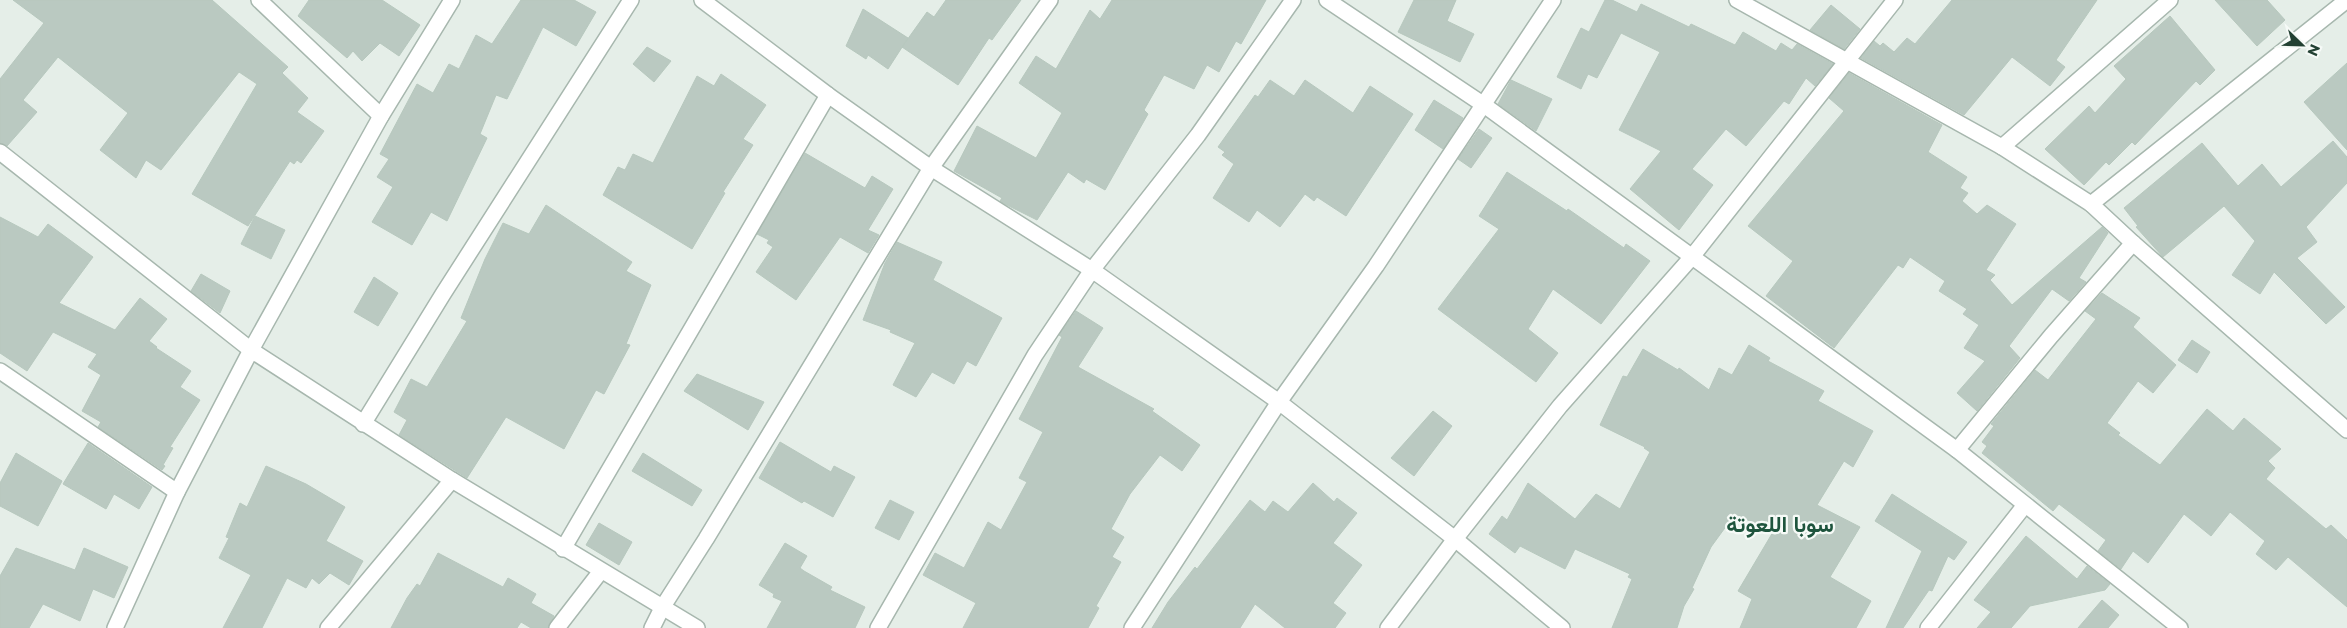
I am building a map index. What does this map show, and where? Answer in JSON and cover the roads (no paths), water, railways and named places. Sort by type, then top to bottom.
[{"type":"street","points":[[258,0],[381,116]]},
{"type":"street","points":[[115,628],[177,492],[251,350],[381,116],[452,0]]},
{"type":"street","points":[[363,424],[443,294],[631,0]]},
{"type":"street","points":[[702,0],[828,95],[931,168],[1092,270],[1280,402],[1455,539],[1562,628]]},
{"type":"street","points":[[652,628],[662,608],[706,540],[931,168],[1050,0]]},
{"type":"street","points":[[878,628],[1035,355],[1092,270],[1198,135],[1293,0]]},
{"type":"street","points":[[1327,0],[1484,105],[1691,258],[1957,450],[2180,628]]},
{"type":"street","points":[[1132,628],[1280,402],[1382,258],[1553,0]]},
{"type":"street","points":[[1737,0],[2002,147],[2091,204],[2133,244],[2347,430]]},
{"type":"street","points":[[1388,628],[1455,539],[1560,406],[1691,258],[1895,0]]},
{"type":"street","points":[[2002,147],[2170,0]]},
{"type":"street","points":[[2091,204],[2347,0]]},
{"type":"street","points":[[563,549],[828,95]]},
{"type":"street","points":[[0,152],[251,350],[452,480],[563,549],[697,628]]},
{"type":"street","points":[[1957,450],[2051,336],[2133,244]]},
{"type":"street","points":[[0,371],[177,492]]},
{"type":"street","points":[[328,628],[452,480]]},
{"type":"street","points":[[1928,628],[2025,505]]},
{"type":"street","points":[[557,628],[601,571]]},
{"type":"district","name":"سوبا اللعوتة","points":[[1780,524]]}]
